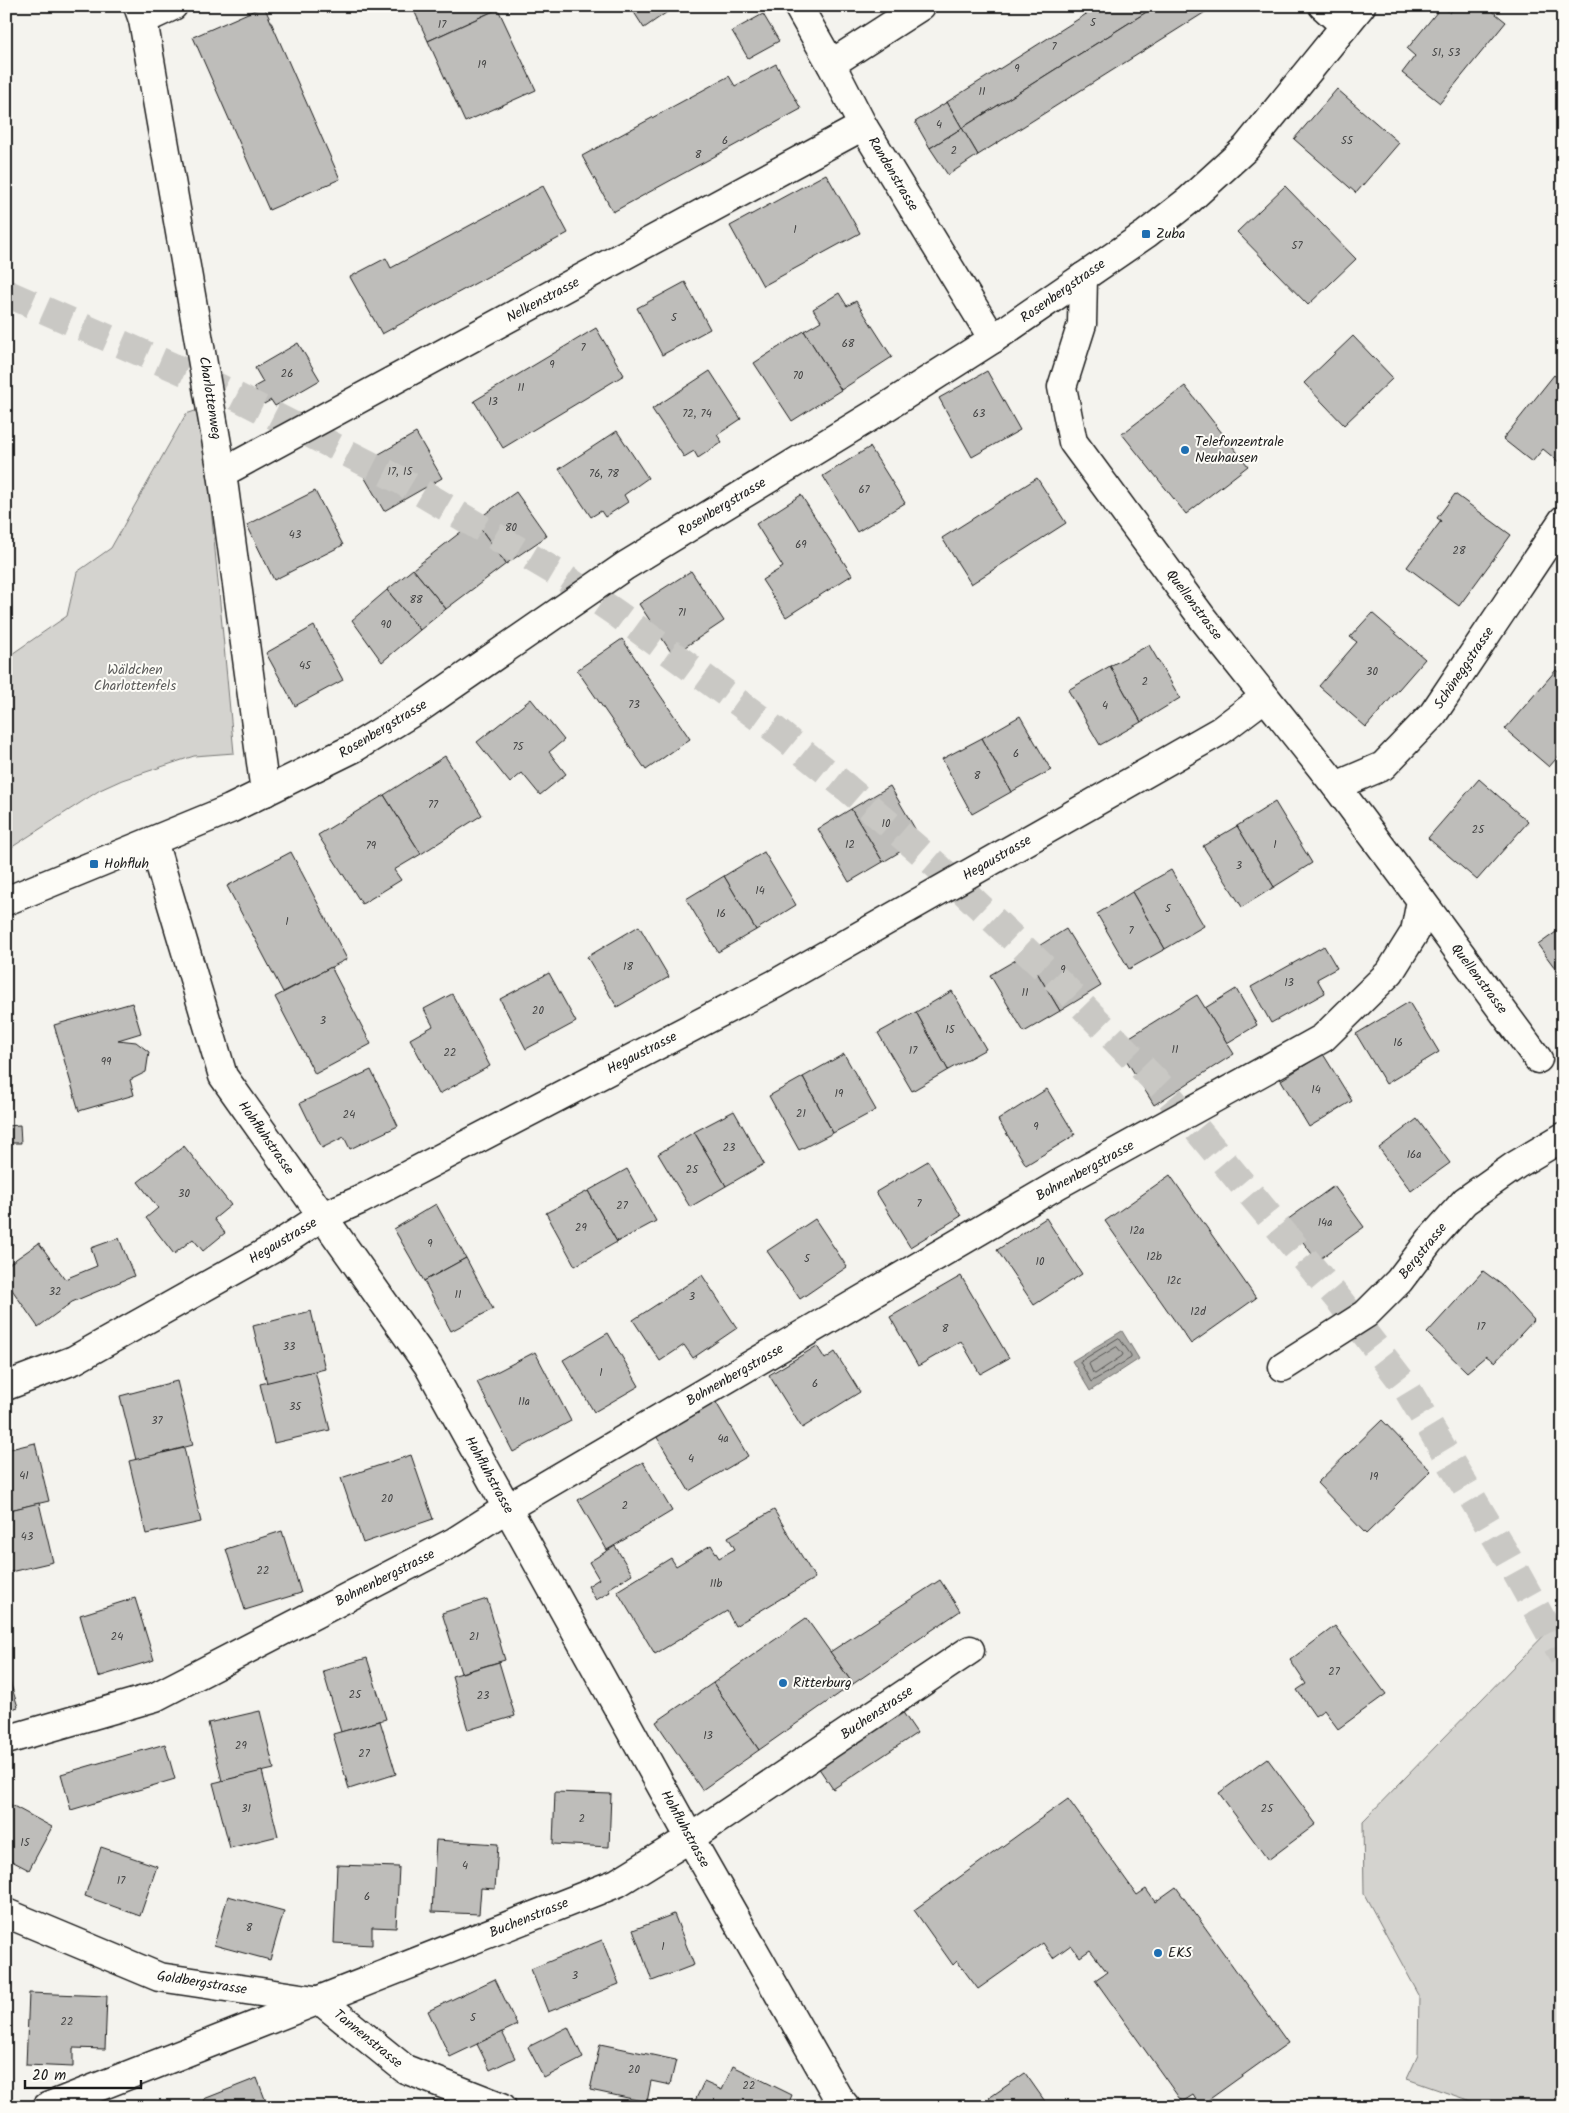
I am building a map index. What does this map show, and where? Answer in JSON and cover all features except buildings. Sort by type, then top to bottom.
[{"type":"street","points":[[141,13],[174,6]]},
{"type":"street","name":"Randenstrasse","points":[[798,6],[863,126],[993,339]]},
{"type":"street","points":[[831,64],[921,6]]},
{"type":"street","points":[[1323,6],[1353,16]]},
{"type":"street","name":"Charlottenweg","points":[[141,13],[222,474],[265,792]]},
{"type":"street","name":"Rosenbergstrasse","points":[[6,901],[230,809],[354,748],[421,707],[625,566],[883,409],[993,339],[1146,234],[1188,201],[1246,148],[1353,16]]},
{"type":"street","name":"Nelkenstrasse","points":[[222,474],[863,126]]},
{"type":"street","name":"Quellenstrasse","points":[[1083,277],[1082,324],[1062,387],[1073,442],[1204,620],[1336,786],[1538,1058]]},
{"type":"street","name":"Schöneggstrasse","points":[[1336,786],[1383,766],[1433,714],[1563,520]]},
{"type":"street","name":"Hegaustrasse","points":[[6,1386],[74,1360],[274,1248],[321,1217],[369,1195],[775,984],[1220,731],[1265,697]]},
{"type":"street","name":"Hohfluhstrasse","points":[[153,840],[223,1076],[321,1217],[428,1365],[690,1838],[837,2096],[846,2107]]},
{"type":"street","name":"Bohnenbergstrasse","points":[[6,1740],[155,1697],[454,1542],[507,1508],[1059,1184],[1323,1038],[1390,972],[1415,932],[1421,900]]},
{"type":"street","name":"Bergstrasse","points":[[1283,1367],[1366,1314],[1399,1281],[1431,1239],[1465,1201],[1516,1165],[1563,1137]]},
{"type":"street","name":"Buchenstrasse","points":[[47,2107],[617,1883],[690,1838],[970,1650]]},
{"type":"street","name":"Goldbergstrasse","points":[[6,1913],[159,1977],[320,2001]]},
{"type":"street","name":"Tannenstrasse","points":[[320,2001],[405,2069],[502,2107]]},
{"type":"green space","name":"Wäldchen Charlottenfels","points":[[198,410],[208,475],[234,753],[194,756],[122,780],[100,790],[6,851],[6,658],[67,616],[77,572],[111,548],[186,414]]},
{"type":"green space","points":[[1563,1612],[1563,2107],[1488,2107],[1407,2079],[1418,2055],[1419,1995],[1364,1894],[1363,1821],[1557,1622]]},
{"type":"water","points":[[1122,1331],[1139,1359],[1090,1391],[1072,1361]]},
{"type":"tunnel","points":[[6,293],[212,384],[400,480],[559,574],[616,613],[769,725],[847,788],[936,865],[1060,983],[1164,1090],[1339,1300],[1404,1384],[1505,1553],[1563,1657]]},
{"type":"place","name":"Zuba","points":[[1146,234]]},
{"type":"place","name":"Telefonzentrale Neuhausen","points":[[1185,450]]},
{"type":"place","name":"Hohfluh","points":[[94,864]]},
{"type":"place","name":"Ritterburg","points":[[783,1683]]},
{"type":"place","name":"EKS","points":[[1158,1953]]}]
